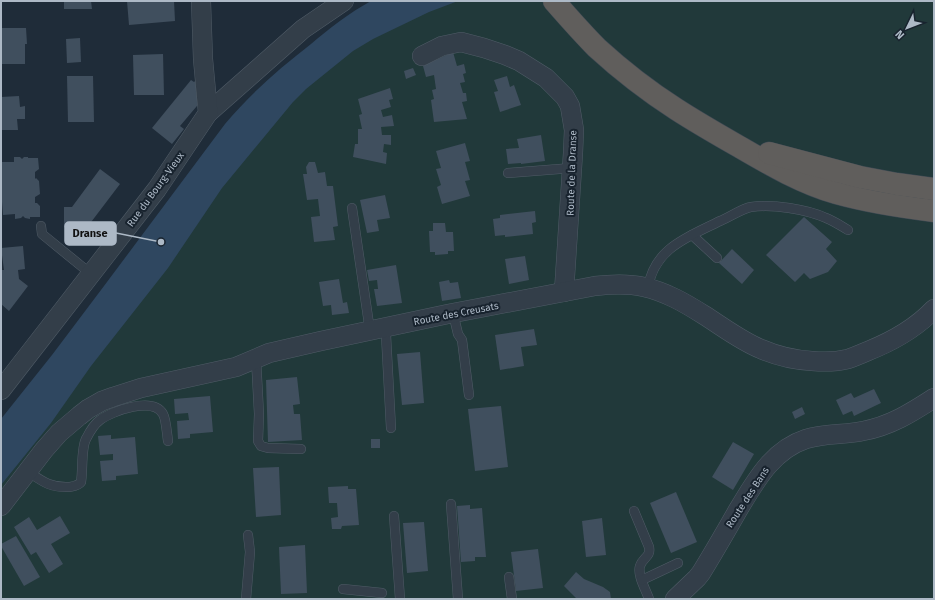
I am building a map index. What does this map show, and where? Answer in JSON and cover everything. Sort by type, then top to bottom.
[{"type":"highway","points":[[554,1],[580,31],[625,72],[674,108],[758,157],[817,186],[835,192],[881,204],[925,210]]},
{"type":"highway","points":[[720,135],[761,150],[860,177],[925,188]]},
{"type":"street","points":[[201,1],[203,59],[208,113]]},
{"type":"street","name":"Rue du Bourg-Vieux","points":[[1,390],[156,189],[208,113],[303,29],[344,1]]},
{"type":"street","name":"Route de la Dranse","points":[[422,56],[442,46],[461,42],[505,55],[519,61],[546,78],[562,94],[570,106],[574,130],[564,292]]},
{"type":"street","name":"Route des Creusats","points":[[1,506],[27,471],[59,433],[78,416],[102,401],[129,399],[141,388],[236,367],[269,353],[377,329],[608,284],[630,285],[648,288],[674,298],[761,349],[787,358],[832,362],[847,359],[894,340],[917,325],[934,309]]},
{"type":"street","name":"Route des Bans","points":[[675,599],[701,573],[756,480],[778,455],[799,442],[817,436],[861,432],[877,428],[903,418],[934,398]]},
{"type":"lane","points":[[508,173],[572,168]]},
{"type":"lane","points":[[648,288],[649,278],[664,254],[692,235],[749,207],[773,206],[803,211],[827,218],[848,230]]},
{"type":"lane","points":[[352,208],[377,329],[386,335],[391,428]]},
{"type":"lane","points":[[41,226],[42,234],[91,274]]},
{"type":"lane","points":[[692,235],[717,258]]},
{"type":"lane","points":[[453,314],[458,334],[462,340],[469,395]]},
{"type":"lane","points":[[256,358],[259,414],[258,442],[261,446],[268,448],[301,449]]},
{"type":"lane","points":[[27,471],[45,483],[56,487],[78,485],[81,482],[84,444],[93,428],[99,420],[129,399],[157,409],[163,414],[168,441]]},
{"type":"lane","points":[[451,504],[458,599]]},
{"type":"lane","points":[[634,510],[650,551],[649,555],[643,560],[640,566],[639,574],[649,599]]},
{"type":"lane","points":[[394,516],[400,599]]},
{"type":"lane","points":[[246,599],[250,552],[248,536]]},
{"type":"lane","points":[[642,580],[678,563]]},
{"type":"lane","points":[[509,577],[512,599]]},
{"type":"lane","points":[[343,589],[382,593]]},
{"type":"green space","points":[[426,1],[934,1],[934,599],[1,599],[1,449],[266,109]]},
{"type":"water","points":[[371,1],[458,1],[429,12],[373,39],[353,51],[306,89],[293,102],[222,188],[168,268],[91,366],[51,423],[1,485],[1,419],[52,355],[225,124],[255,92],[288,62],[325,32]]},
{"type":"building","points":[[64,1],[91,1],[92,9],[64,9]]},
{"type":"building","points":[[127,1],[174,1],[175,21],[129,25]]},
{"type":"building","points":[[1,28],[26,28],[27,44],[25,44],[25,64],[1,64]]},
{"type":"building","points":[[80,38],[81,62],[67,63],[66,39]]},
{"type":"building","points":[[453,52],[457,66],[464,64],[466,73],[463,74],[465,82],[460,83],[463,93],[466,93],[467,101],[462,102],[467,119],[434,122],[431,100],[434,99],[432,90],[436,89],[434,75],[426,77],[423,66]]},
{"type":"building","points":[[163,54],[164,95],[134,95],[133,55]]},
{"type":"building","points":[[413,68],[416,75],[406,79],[404,71]]},
{"type":"building","points":[[67,76],[93,76],[94,122],[68,122]]},
{"type":"building","points":[[507,76],[510,87],[514,85],[521,105],[500,112],[494,92],[498,91],[494,80]]},
{"type":"building","points":[[197,79],[202,89],[197,95],[202,100],[180,126],[184,129],[172,144],[152,128],[191,80],[194,82]]},
{"type":"building","points":[[390,88],[393,99],[389,100],[391,107],[381,110],[383,117],[392,115],[394,126],[381,127],[382,135],[391,135],[391,145],[384,144],[383,152],[387,153],[386,164],[353,157],[355,144],[358,144],[358,129],[362,129],[359,115],[362,114],[358,99]]},
{"type":"building","points":[[19,96],[20,107],[25,106],[25,119],[17,119],[18,130],[1,130],[1,97]]},
{"type":"building","points":[[541,135],[545,161],[508,164],[506,149],[519,148],[517,139]]},
{"type":"building","points":[[465,143],[470,161],[465,162],[470,180],[465,181],[470,196],[442,204],[437,187],[441,185],[436,169],[441,168],[436,151]]},
{"type":"building","points":[[14,157],[20,157],[22,159],[24,157],[38,158],[39,169],[35,172],[35,179],[36,178],[39,181],[40,194],[35,197],[35,203],[40,206],[40,217],[30,217],[30,219],[23,216],[15,219],[15,214],[3,215],[1,201],[1,162],[14,162]]},
{"type":"building","points":[[309,162],[315,162],[318,173],[325,172],[327,186],[333,186],[338,226],[333,227],[335,240],[314,242],[311,217],[320,216],[318,199],[307,200],[303,174],[307,174],[306,167]]},
{"type":"building","points":[[100,169],[120,184],[79,238],[64,227],[64,207],[72,207]]},
{"type":"building","points":[[385,195],[390,218],[377,220],[379,231],[367,233],[360,200]]},
{"type":"building","points":[[535,211],[536,222],[532,223],[533,234],[505,237],[505,235],[495,236],[493,219],[500,218],[500,215]]},
{"type":"building","points":[[804,217],[832,242],[826,249],[837,261],[828,272],[810,279],[804,273],[795,282],[766,255]]},
{"type":"building","points":[[433,223],[445,223],[446,232],[453,232],[454,251],[448,251],[448,254],[435,255],[435,252],[430,252],[429,231],[433,231]]},
{"type":"building","points":[[23,246],[25,269],[18,270],[19,279],[28,286],[9,311],[1,304],[1,270],[4,270],[1,248]]},
{"type":"building","points":[[732,249],[754,270],[742,284],[719,263]]},
{"type":"building","points":[[525,256],[529,280],[509,284],[505,259]]},
{"type":"building","points":[[396,265],[402,303],[377,306],[374,289],[378,289],[377,280],[369,281],[367,270]]},
{"type":"building","points":[[339,279],[343,303],[347,302],[349,313],[332,315],[331,305],[323,306],[319,282]]},
{"type":"building","points":[[449,280],[450,283],[458,282],[461,298],[442,301],[439,282]]},
{"type":"building","points":[[534,329],[537,345],[521,347],[524,366],[500,370],[495,335]]},
{"type":"building","points":[[420,352],[424,403],[402,405],[397,354]]},
{"type":"building","points":[[297,377],[300,404],[293,405],[294,414],[300,414],[302,440],[268,442],[266,380]]},
{"type":"building","points":[[874,389],[881,403],[854,416],[852,411],[843,415],[836,400],[851,393],[854,398]]},
{"type":"building","points":[[210,396],[213,432],[190,434],[190,438],[178,439],[177,421],[189,420],[188,413],[175,414],[174,399]]},
{"type":"building","points":[[501,406],[508,467],[475,471],[468,409]]},
{"type":"building","points":[[802,407],[805,414],[795,419],[792,412]]},
{"type":"building","points":[[111,435],[111,439],[135,437],[138,474],[116,476],[116,480],[102,481],[100,461],[113,460],[113,454],[100,455],[98,436]]},
{"type":"building","points":[[371,439],[380,439],[380,448],[371,448]]},
{"type":"building","points":[[733,442],[754,454],[733,490],[712,477]]},
{"type":"building","points":[[279,467],[281,515],[256,517],[253,468]]},
{"type":"building","points":[[348,486],[348,489],[356,489],[359,525],[342,526],[341,529],[332,529],[331,518],[338,517],[337,503],[329,503],[328,487]]},
{"type":"building","points":[[676,492],[697,542],[671,553],[650,503]]},
{"type":"building","points":[[470,505],[470,509],[482,508],[486,557],[475,557],[475,561],[461,562],[457,506]]},
{"type":"building","points":[[60,516],[70,533],[51,544],[63,564],[49,573],[36,552],[31,555],[14,527],[29,517],[37,530]]},
{"type":"building","points":[[602,518],[606,555],[586,557],[582,521]]},
{"type":"building","points":[[424,522],[428,571],[407,573],[403,523]]},
{"type":"building","points":[[16,536],[40,577],[24,586],[1,546],[1,544]]},
{"type":"building","points":[[305,545],[307,593],[281,594],[279,547]]},
{"type":"building","points":[[538,549],[543,588],[516,591],[511,552]]},
{"type":"building","points":[[576,572],[584,579],[603,587],[610,592],[611,599],[576,598],[564,586]]},
{"type":"place","name":"Dranse","points":[[161,242]]}]
